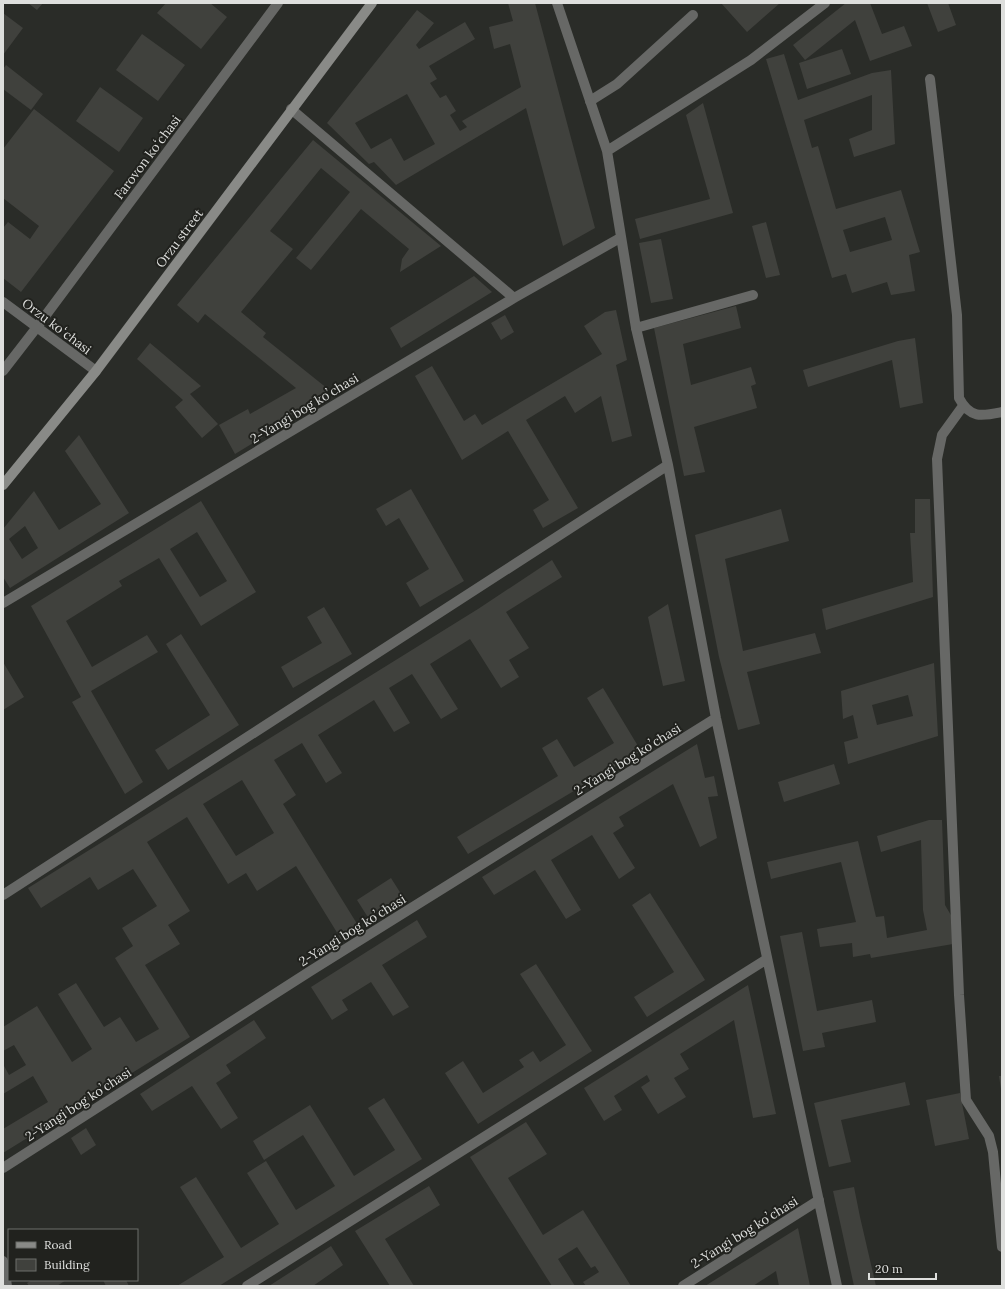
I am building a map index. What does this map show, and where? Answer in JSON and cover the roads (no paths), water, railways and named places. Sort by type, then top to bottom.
[{"type":"main road","name":"Orzu street","points":[[3,485],[96,371],[291,109],[372,3]]},
{"type":"street","name":"Farovon koʻchasi","points":[[3,371],[278,3]]},
{"type":"street","points":[[557,3],[607,152],[636,328],[668,465],[716,718],[820,1200],[837,1286]]},
{"type":"street","points":[[607,152],[751,60],[825,3]]},
{"type":"street","points":[[590,101],[617,84],[693,15]]},
{"type":"street","points":[[930,79],[957,316],[960,398],[963,406],[971,413],[982,416],[1002,412]]},
{"type":"street","points":[[291,109],[514,298]]},
{"type":"street","name":"2-Yangi bog koʼchasi","points":[[3,603],[514,298],[620,238]]},
{"type":"street","points":[[636,328],[753,295]]},
{"type":"street","name":"Orzu koʻchasi","points":[[3,302],[96,371]]},
{"type":"street","points":[[963,406],[942,435],[937,460],[959,995],[966,1100],[989,1136],[993,1152],[1002,1247]]},
{"type":"street","points":[[3,895],[668,465]]},
{"type":"street","name":"2-Yangi bog koʼchasi","points":[[3,1168],[312,970],[716,718]]},
{"type":"street","points":[[247,1286],[767,959]]},
{"type":"street","name":"2-Yangi bog koʼchasi","points":[[683,1286],[820,1200]]},
{"type":"street","points":[[3,1262],[7,1286]]}]
